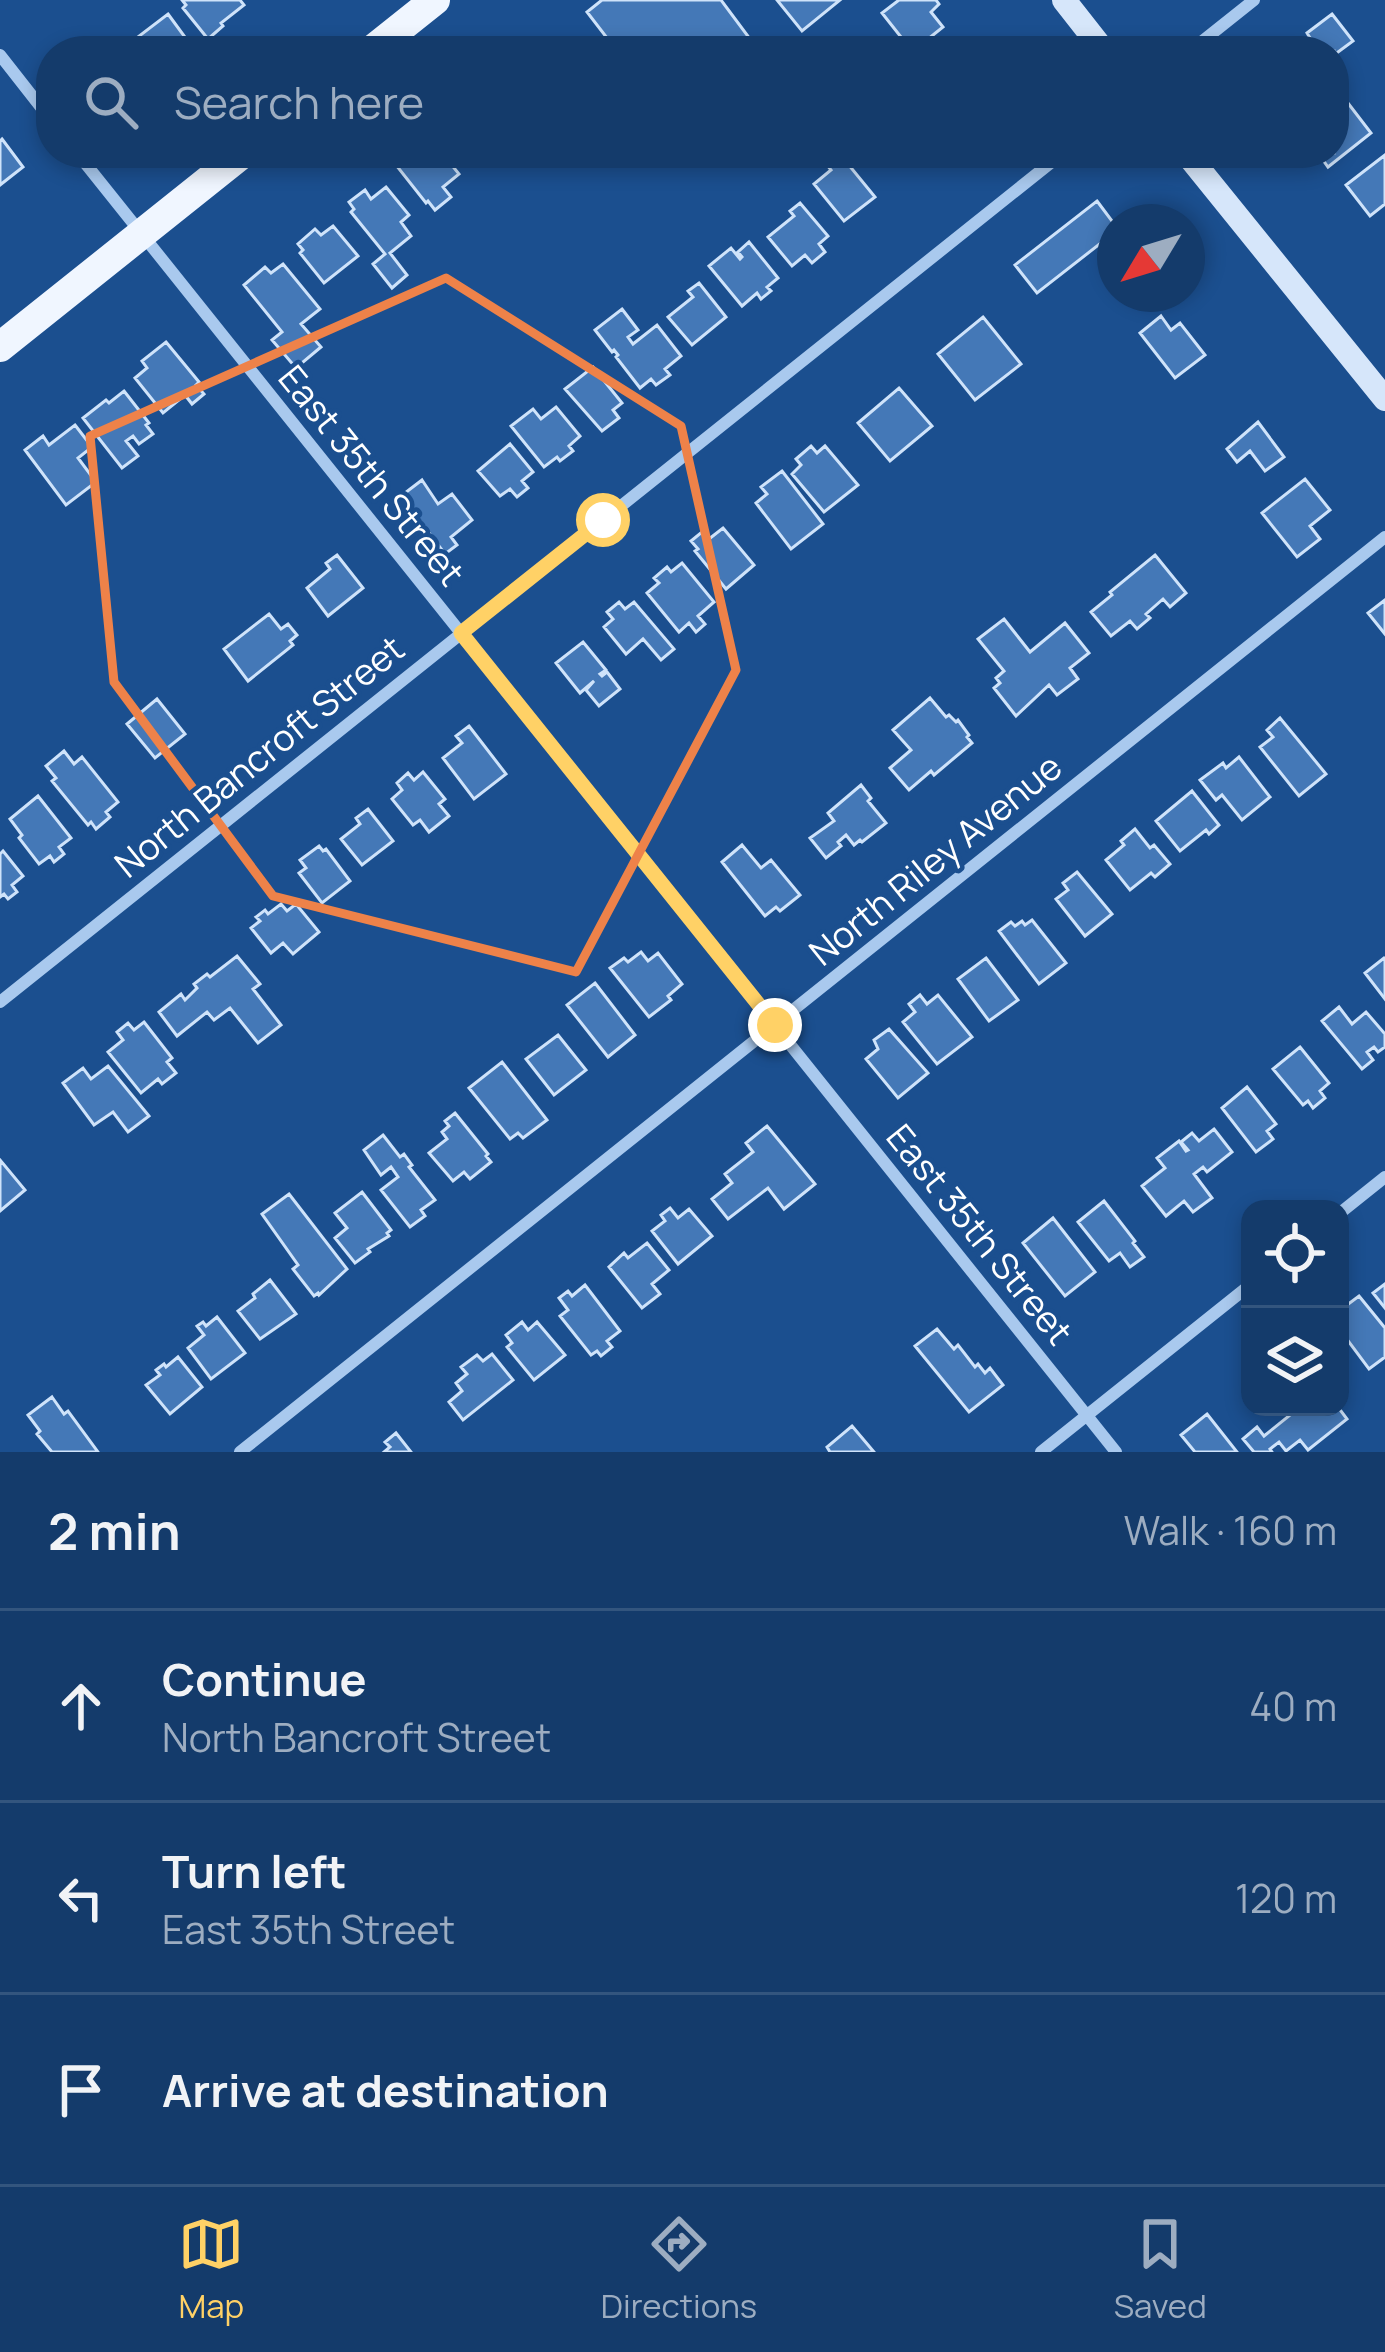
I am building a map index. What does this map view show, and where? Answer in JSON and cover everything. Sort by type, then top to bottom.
[{"type":"main road","points":[[390,36],[435,0]]},
{"type":"main road","points":[[1064,0],[1092,36]]},
{"type":"main road","points":[[0,347],[224,168]]},
{"type":"main road","points":[[1198,168],[1385,399]]},
{"type":"street","points":[[1209,36],[1254,0]]},
{"type":"street","points":[[0,55],[36,101]]},
{"type":"street","name":"East 35th Street","points":[[89,168],[1116,1452]]},
{"type":"street","name":"North Bancroft Street","points":[[0,1002],[1044,168]]},
{"type":"street","name":"North Riley Avenue","points":[[240,1452],[1385,537]]},
{"type":"street","points":[[1349,1206],[1385,1177]]},
{"type":"street","points":[[1042,1452],[1241,1292]]},
{"type":"highlighted area","points":[[446,278],[681,426],[736,670],[576,972],[273,896],[114,682],[90,436]]},
{"type":"building","points":[[182,0],[240,0],[244,5],[211,36],[206,36],[183,8]]},
{"type":"building","points":[[602,0],[721,0],[748,36],[605,36],[587,12]]},
{"type":"building","points":[[777,0],[840,0],[802,31]]},
{"type":"building","points":[[899,0],[936,0],[939,4],[931,12],[943,27],[932,36],[900,36],[882,13]]},
{"type":"building","points":[[168,14],[184,36],[139,36]]},
{"type":"building","points":[[1332,14],[1353,41],[1349,44],[1349,36],[1307,33]]},
{"type":"building","points":[[1349,104],[1371,133],[1349,150]]},
{"type":"building","points":[[0,141],[23,167],[0,185]]},
{"type":"building","points":[[1385,155],[1385,204],[1370,216],[1346,185]]},
{"type":"building","points":[[398,168],[454,168],[459,174],[443,187],[451,197],[435,210]]},
{"type":"building","points":[[851,168],[875,197],[844,221],[814,184],[831,170]]},
{"type":"building","points":[[386,187],[409,215],[401,222],[411,236],[390,253],[407,275],[392,288],[373,264],[385,254],[351,212],[349,202],[365,190],[371,199]]},
{"type":"building","points":[[1097,201],[1097,246],[1037,293],[1015,265]]},
{"type":"building","points":[[800,203],[828,236],[819,244],[825,252],[812,263],[805,255],[792,266],[768,237],[794,216],[790,211]]},
{"type":"building","points":[[333,226],[358,256],[324,283],[298,244],[315,229],[321,235]]},
{"type":"building","points":[[749,242],[778,278],[761,299],[757,293],[742,306],[709,266],[731,248],[740,259],[738,252]]},
{"type":"building","points":[[283,264],[320,309],[301,324],[321,347],[296,368],[272,340],[282,332],[244,285],[265,267],[271,273]]},
{"type":"building","points":[[699,283],[726,317],[692,345],[668,317],[693,297],[688,291]]},
{"type":"building","points":[[622,309],[638,330],[628,337],[633,344],[657,325],[681,356],[665,369],[670,375],[656,385],[651,379],[640,388],[595,330]]},
{"type":"building","points":[[1161,316],[1171,330],[1180,323],[1205,355],[1175,378],[1140,333]]},
{"type":"building","points":[[983,317],[1021,364],[975,400],[938,354]]},
{"type":"building","points":[[166,342],[204,394],[192,404],[185,395],[163,413],[135,378],[147,368],[142,361]]},
{"type":"building","points":[[593,367],[622,403],[613,410],[619,418],[602,431],[565,389]]},
{"type":"building","points":[[899,388],[932,426],[890,461],[858,423]]},
{"type":"building","points":[[124,391],[153,434],[139,444],[133,436],[126,441],[138,456],[122,468],[83,418]]},
{"type":"building","points":[[556,407],[580,436],[569,446],[573,451],[544,467],[511,426],[533,409],[541,419]]},
{"type":"building","points":[[1258,422],[1284,457],[1265,471],[1250,451],[1237,462],[1227,449]]},
{"type":"building","points":[[75,425],[92,447],[78,458],[96,482],[66,505],[25,450],[43,436],[49,445]]},
{"type":"building","points":[[510,444],[533,472],[522,481],[528,488],[517,497],[510,489],[500,496],[478,471]]},
{"type":"building","points":[[811,446],[817,453],[825,446],[858,485],[824,512],[792,474],[801,465],[796,459]]},
{"type":"building","points":[[782,471],[823,524],[791,549],[756,503],[767,494],[761,487]]},
{"type":"building","points":[[1305,479],[1330,510],[1310,526],[1320,539],[1297,557],[1262,513]]},
{"type":"building","points":[[422,480],[438,504],[452,494],[472,520],[451,537],[457,545],[445,554],[401,496]]},
{"type":"building","points":[[723,528],[754,565],[726,589],[691,541],[702,532],[709,539]]},
{"type":"building","points":[[337,555],[363,588],[328,616],[307,588],[330,569],[326,563]]},
{"type":"building","points":[[1155,555],[1186,593],[1170,607],[1163,599],[1137,629],[1130,621],[1111,636],[1091,612]]},
{"type":"building","points":[[682,563],[714,602],[698,616],[705,624],[696,632],[689,623],[679,632],[647,593],[659,583],[654,578]]},
{"type":"building","points":[[1385,600],[1385,634],[1368,613]]},
{"type":"building","points":[[619,602],[625,609],[634,602],[674,649],[661,660],[643,639],[626,654],[604,627],[613,619],[607,612]]},
{"type":"building","points":[[269,614],[281,629],[288,624],[297,635],[290,641],[293,645],[248,681],[224,649]]},
{"type":"building","points":[[1004,619],[1030,652],[1065,623],[1089,653],[1070,668],[1078,679],[1057,695],[1049,685],[1016,716],[994,688],[1004,671],[978,639]]},
{"type":"building","points":[[583,642],[606,670],[600,674],[607,672],[620,689],[599,706],[586,690],[594,681],[580,693],[556,663]]},
{"type":"building","points":[[930,698],[946,717],[958,720],[972,743],[909,790],[890,768],[911,750],[893,730]]},
{"type":"building","points":[[157,699],[185,734],[155,758],[127,724]]},
{"type":"building","points":[[1280,718],[1326,774],[1299,796],[1260,747],[1273,737],[1267,730]]},
{"type":"building","points":[[469,726],[506,774],[474,799],[443,758],[462,743],[456,736]]},
{"type":"building","points":[[64,751],[74,764],[82,757],[118,802],[96,829],[52,781],[56,778],[46,766]]},
{"type":"building","points":[[1239,757],[1270,797],[1242,820],[1222,795],[1216,800],[1200,780]]},
{"type":"building","points":[[423,772],[445,799],[439,804],[449,816],[429,832],[420,820],[413,825],[392,799],[402,790],[397,783],[408,773],[414,780]]},
{"type":"building","points":[[861,785],[886,823],[854,845],[846,835],[826,858],[810,838],[834,821],[828,813]]},
{"type":"building","points":[[1192,791],[1219,825],[1180,851],[1156,821]]},
{"type":"building","points":[[38,796],[71,838],[59,847],[64,854],[54,862],[50,856],[39,864],[10,819]]},
{"type":"building","points":[[368,809],[393,841],[362,865],[341,839],[360,824],[356,818]]},
{"type":"building","points":[[1135,829],[1170,864],[1130,890],[1106,860]]},
{"type":"building","points":[[742,845],[761,868],[771,860],[800,895],[765,916],[722,862]]},
{"type":"building","points":[[319,846],[350,881],[322,903],[299,873],[306,868],[300,860]]},
{"type":"building","points":[[3,851],[23,876],[12,885],[17,892],[8,899],[4,894],[0,897]]},
{"type":"building","points":[[1077,872],[1112,914],[1085,936],[1056,899],[1068,890],[1063,883]]},
{"type":"building","points":[[281,904],[287,911],[296,904],[319,932],[293,954],[283,943],[271,953],[251,928],[260,921],[256,917]]},
{"type":"building","points":[[1032,920],[1066,963],[1039,984],[999,931],[1011,922],[1015,926]]},
{"type":"building","points":[[641,952],[648,961],[658,953],[682,984],[649,1017],[610,968]]},
{"type":"building","points":[[237,956],[260,984],[253,989],[281,1025],[258,1043],[230,1008],[214,1020],[207,1012],[177,1036],[159,1012],[181,994],[185,1000],[197,988],[194,984]]},
{"type":"building","points":[[986,958],[1018,1000],[989,1021],[958,979]]},
{"type":"building","points":[[1385,959],[1385,999],[1365,973]]},
{"type":"building","points":[[595,983],[635,1035],[608,1057],[567,1005]]},
{"type":"building","points":[[920,995],[927,1004],[938,995],[972,1037],[937,1064],[903,1022],[915,1012],[909,1004]]},
{"type":"building","points":[[1339,1007],[1352,1024],[1366,1012],[1385,1034],[1385,1047],[1367,1052],[1373,1060],[1362,1069],[1322,1021]]},
{"type":"building","points":[[144,1022],[172,1058],[167,1062],[176,1073],[162,1084],[158,1079],[141,1093],[108,1052],[123,1040],[117,1032],[128,1023],[134,1030]]},
{"type":"building","points":[[889,1029],[928,1073],[898,1098],[866,1059],[878,1049],[874,1040]]},
{"type":"building","points":[[558,1035],[586,1070],[554,1095],[526,1059]]},
{"type":"building","points":[[1300,1047],[1329,1083],[1320,1091],[1325,1098],[1313,1108],[1308,1101],[1303,1105],[1273,1069]]},
{"type":"building","points":[[502,1062],[547,1120],[523,1138],[518,1133],[510,1139],[469,1088]]},
{"type":"building","points":[[108,1066],[149,1116],[128,1132],[113,1112],[94,1125],[63,1083],[83,1068],[91,1079]]},
{"type":"building","points":[[1247,1087],[1276,1124],[1267,1131],[1273,1139],[1256,1152],[1222,1108]]},
{"type":"building","points":[[455,1113],[491,1162],[470,1179],[464,1172],[453,1181],[429,1153],[447,1139],[442,1132],[449,1126],[445,1121]]},
{"type":"building","points":[[767,1126],[815,1184],[784,1209],[768,1188],[728,1219],[712,1199],[732,1183],[725,1174],[753,1152],[746,1143]]},
{"type":"building","points":[[1214,1129],[1232,1152],[1207,1172],[1203,1167],[1194,1174],[1212,1198],[1193,1212],[1184,1201],[1166,1216],[1142,1186],[1165,1168],[1157,1158],[1179,1141],[1188,1150],[1181,1142],[1192,1133],[1199,1141]]},
{"type":"building","points":[[383,1135],[400,1157],[404,1154],[435,1200],[410,1227],[381,1190],[398,1177],[391,1167],[381,1175],[364,1150]]},
{"type":"building","points":[[0,1160],[25,1190],[0,1211]]},
{"type":"building","points":[[362,1192],[391,1230],[355,1263],[335,1238],[347,1228],[335,1213]]},
{"type":"building","points":[[289,1194],[347,1269],[319,1295],[314,1296],[293,1269],[298,1265],[262,1214]]},
{"type":"building","points":[[1104,1201],[1144,1257],[1130,1267],[1120,1253],[1109,1261],[1078,1222]]},
{"type":"building","points":[[670,1208],[678,1218],[689,1209],[712,1236],[678,1264],[652,1231],[665,1221],[661,1215]]},
{"type":"building","points":[[1053,1218],[1095,1272],[1065,1296],[1023,1243]]},
{"type":"building","points":[[647,1243],[669,1270],[652,1284],[660,1294],[642,1308],[609,1267],[624,1253],[628,1258]]},
{"type":"building","points":[[270,1280],[296,1314],[260,1339],[238,1311]]},
{"type":"building","points":[[1385,1284],[1385,1308],[1373,1293]]},
{"type":"building","points":[[585,1285],[620,1331],[607,1341],[612,1347],[601,1356],[597,1351],[591,1355],[560,1316],[568,1310],[559,1298],[568,1291],[572,1296]]},
{"type":"building","points":[[1359,1296],[1385,1328],[1385,1357],[1369,1369],[1349,1342],[1349,1304]]},
{"type":"building","points":[[217,1317],[245,1353],[211,1379],[188,1348],[204,1335],[197,1326],[203,1322],[206,1326]]},
{"type":"building","points":[[522,1322],[528,1330],[537,1322],[565,1355],[534,1380],[507,1347],[512,1343],[506,1335]]},
{"type":"building","points":[[937,1329],[975,1367],[978,1364],[985,1373],[990,1368],[1003,1385],[969,1412],[915,1346]]},
{"type":"building","points":[[492,1354],[513,1380],[463,1420],[449,1402],[462,1391],[456,1383],[467,1374],[461,1367],[477,1355],[483,1361]]},
{"type":"building","points":[[178,1357],[202,1387],[170,1414],[146,1385],[160,1375],[156,1370]]},
{"type":"building","points":[[52,1397],[98,1452],[52,1452],[28,1415]]},
{"type":"building","points":[[1207,1414],[1237,1452],[1195,1452],[1181,1435]]},
{"type":"building","points":[[1289,1416],[1347,1419],[1308,1450],[1300,1440],[1286,1451],[1279,1442],[1272,1452],[1254,1452],[1243,1439],[1257,1427],[1264,1436]]},
{"type":"building","points":[[852,1426],[874,1452],[830,1452],[827,1447]]},
{"type":"building","points":[[396,1433],[411,1452],[384,1452],[390,1447],[385,1442]]},
{"type":"route","points":[[603,520],[461,633],[775,1025]]}]
